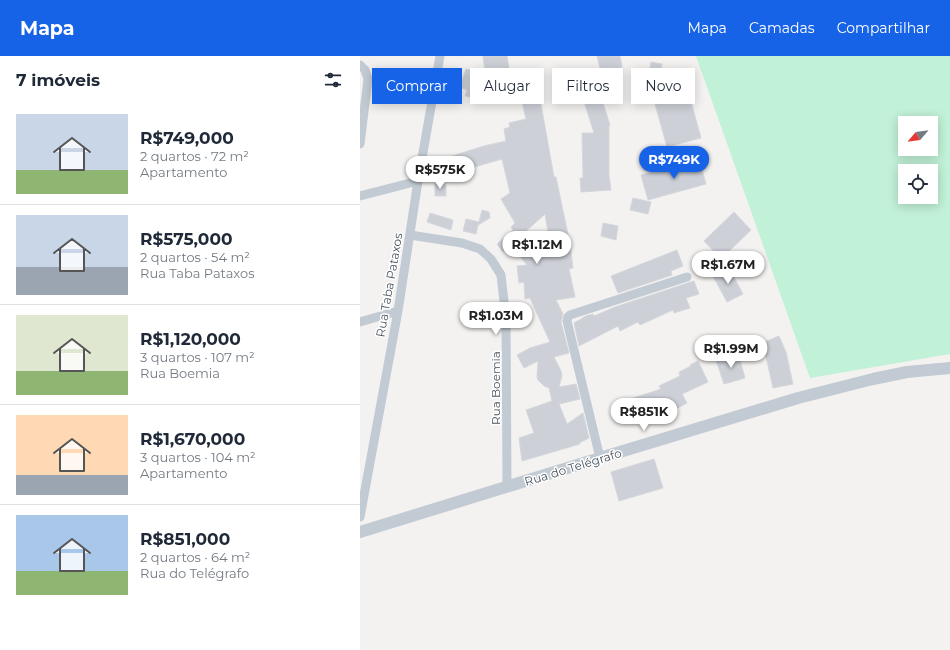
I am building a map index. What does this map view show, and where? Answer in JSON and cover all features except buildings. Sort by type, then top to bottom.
[{"type":"street","name":"Rua Taba Pataxos","points":[[360,517],[398,311],[418,181],[440,56]]},
{"type":"street","points":[[360,65],[365,70],[368,79],[360,144]]},
{"type":"street","points":[[360,196],[418,181]]},
{"type":"street","name":"Rua Boemia","points":[[410,235],[462,243],[480,249],[491,259],[501,274],[506,319],[507,487]]},
{"type":"street","points":[[600,458],[567,320],[568,317],[570,315],[687,277]]},
{"type":"street","points":[[360,322],[398,311]]},
{"type":"street","name":"Rua do Telégrafo","points":[[360,532],[798,398],[866,380],[907,372],[950,368]]},
{"type":"green space","points":[[696,56],[950,56],[950,354],[810,378]]}]
